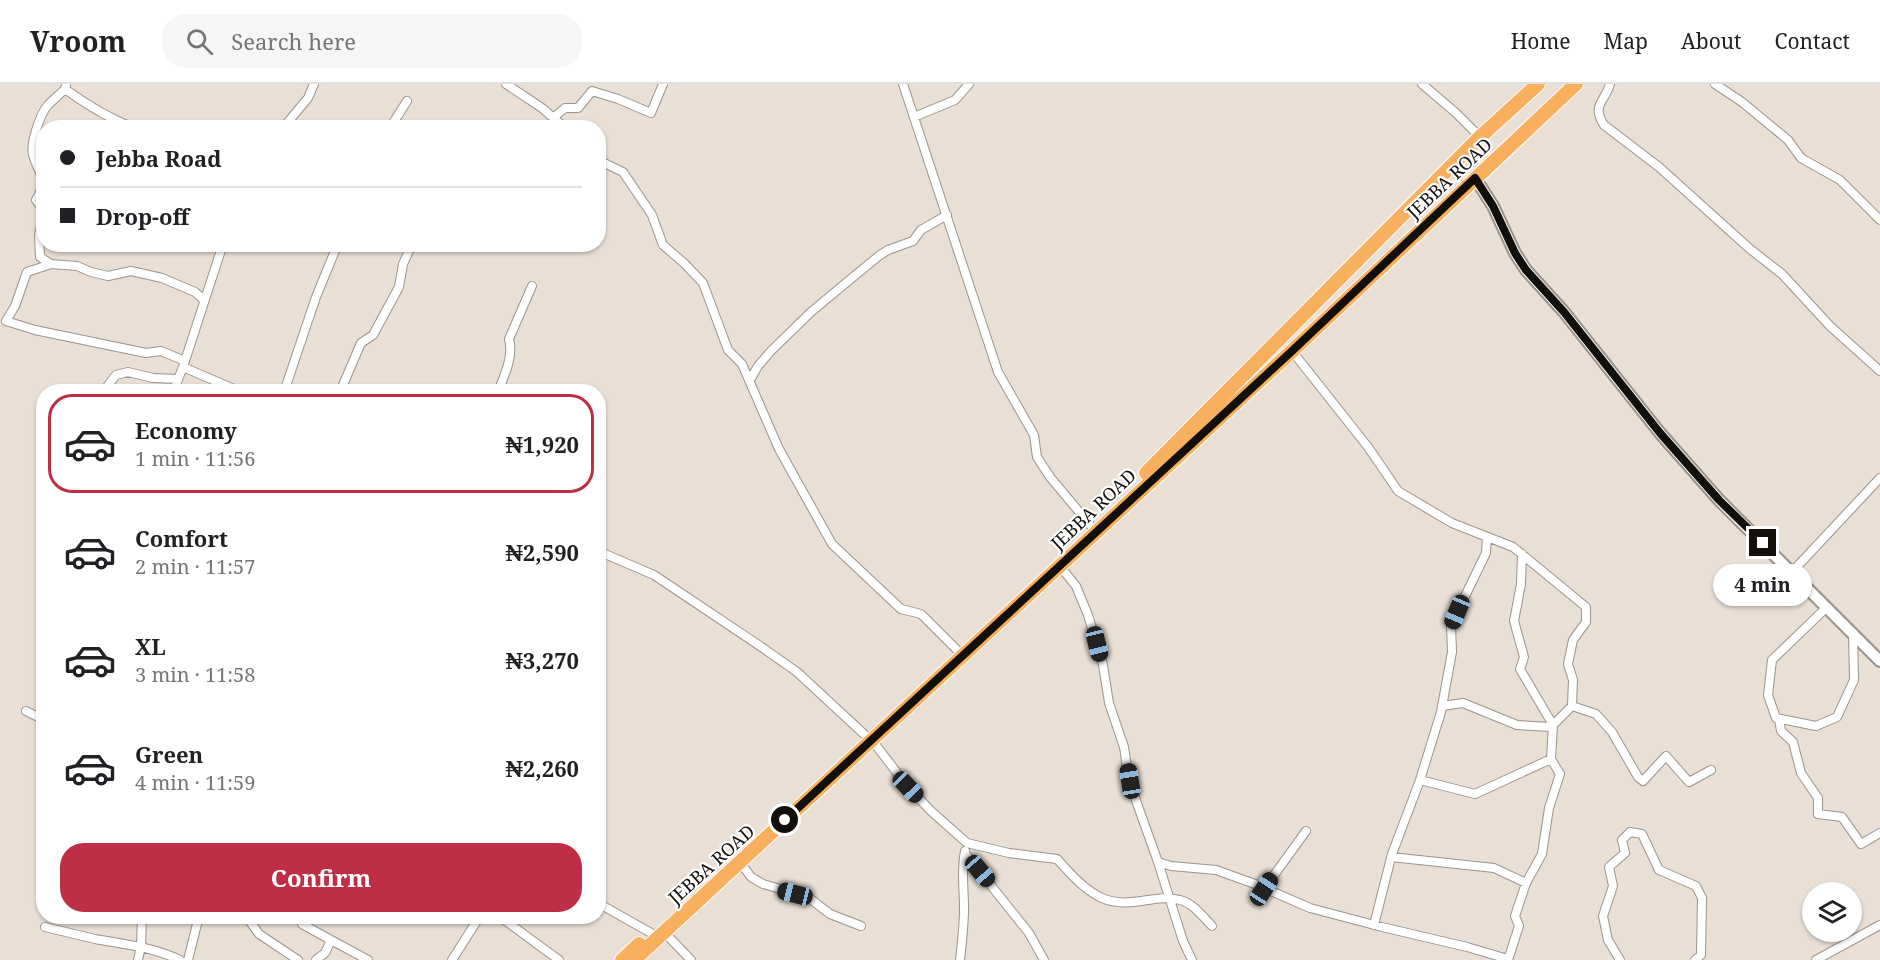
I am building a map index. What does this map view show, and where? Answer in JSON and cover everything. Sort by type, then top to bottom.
[{"type":"highway","name":"JEBBA ROAD","points":[[634,960],[657,932],[868,737],[964,655],[1059,565],[1147,479],[1480,137],[1538,84]]},
{"type":"highway","name":"JEBBA ROAD","points":[[622,960],[740,862],[957,650],[1091,526],[1292,351],[1576,84]]},
{"type":"street","points":[[290,120],[308,98],[314,84]]},
{"type":"street","points":[[506,84],[555,120]]},
{"type":"street","points":[[553,118],[565,108],[578,108],[592,91],[651,112],[663,84]]},
{"type":"street","points":[[903,84],[998,372],[1034,435],[1037,457],[1050,477],[1091,526]]},
{"type":"street","points":[[914,117],[955,100],[969,84]]},
{"type":"street","points":[[1422,84],[1480,137]]},
{"type":"street","points":[[1610,84],[1599,106],[1598,116],[1604,125],[1659,167],[1742,242],[1782,274],[1830,326],[1880,371]]},
{"type":"street","points":[[1715,84],[1742,102],[1788,140],[1801,158],[1840,180],[1880,220]]},
{"type":"street","points":[[40,120],[46,107],[66,87],[112,120]]},
{"type":"street","points":[[395,120],[407,101]]},
{"type":"street","points":[[36,131],[32,153],[36,161]]},
{"type":"street","points":[[606,164],[623,172],[652,215],[663,245],[703,284],[728,350],[742,364],[780,449],[832,544],[901,609],[921,614],[957,650]]},
{"type":"street","points":[[1475,178],[1493,206],[1515,253],[1526,270],[1564,312],[1660,433],[1712,492],[1880,661]]},
{"type":"street","points":[[750,380],[771,351],[826,299],[880,255],[913,241],[921,231],[947,215]]},
{"type":"street","points":[[40,252],[40,256],[51,264]]},
{"type":"street","points":[[175,384],[220,252]]},
{"type":"street","points":[[287,384],[333,252]]},
{"type":"street","points":[[343,384],[361,343],[373,335],[399,287],[403,264],[408,252]]},
{"type":"street","points":[[204,300],[195,292],[162,278],[131,270],[108,276],[78,266],[51,264],[27,272],[15,306],[6,321],[35,330],[146,352],[161,351],[225,384]]},
{"type":"street","points":[[501,384],[510,355],[509,339],[532,286]]},
{"type":"street","points":[[1292,351],[1368,447],[1398,491],[1452,523],[1513,547],[1586,607],[1586,622],[1573,640],[1568,664],[1573,680],[1572,706],[1551,727],[1517,725],[1463,703],[1442,706]]},
{"type":"street","points":[[109,384],[116,375],[128,372],[153,378],[177,380]]},
{"type":"street","points":[[1792,572],[1880,478]]},
{"type":"street","points":[[1374,925],[1391,857],[1420,780],[1442,706],[1452,652],[1452,625],[1486,553],[1487,537]]},
{"type":"street","points":[[606,554],[654,575],[797,672],[868,737],[908,787],[967,843],[1009,854],[1057,859],[1079,883],[1103,898],[1126,903],[1170,898],[1181,900],[1195,909],[1212,926]]},
{"type":"street","points":[[1158,862],[1171,866],[1216,870],[1310,908],[1508,959],[1520,926],[1515,916],[1526,883],[1542,854],[1549,808],[1560,774],[1551,759],[1553,725],[1520,669],[1524,657],[1514,621],[1521,584],[1522,555]]},
{"type":"street","points":[[1059,565],[1076,586],[1088,615],[1102,665],[1109,703],[1124,747],[1130,781],[1183,941],[1192,960]]},
{"type":"street","points":[[1827,607],[1772,660],[1768,695],[1776,718],[1816,726],[1838,717],[1854,680],[1853,633]]},
{"type":"street","points":[[1572,706],[1596,714],[1612,732],[1638,777],[1643,781],[1666,756],[1689,782],[1711,770]]},
{"type":"street","points":[[26,711],[36,716]]},
{"type":"street","points":[[1779,719],[1781,731],[1793,742],[1802,773],[1818,798],[1818,814],[1842,817],[1861,844],[1880,833]]},
{"type":"street","points":[[1420,780],[1475,794],[1551,759]]},
{"type":"street","points":[[1264,889],[1306,831]]},
{"type":"street","points":[[1620,960],[1608,940],[1603,916],[1613,886],[1610,867],[1625,853],[1622,840],[1630,832],[1642,834],[1659,870],[1696,886],[1702,898],[1701,955],[1695,960]]},
{"type":"street","points":[[960,960],[964,907],[962,880],[967,843]]},
{"type":"street","points":[[965,854],[1029,933],[1044,960]]},
{"type":"street","points":[[1391,857],[1494,868],[1526,883]]},
{"type":"street","points":[[740,862],[748,873],[769,887],[808,897],[830,914],[861,926]]},
{"type":"street","points":[[606,907],[657,932],[691,960]]},
{"type":"street","points":[[138,960],[142,924]]},
{"type":"street","points":[[188,960],[197,924]]},
{"type":"street","points":[[252,924],[259,934],[298,960]]},
{"type":"street","points":[[302,924],[368,960]]},
{"type":"street","points":[[452,960],[475,924]]},
{"type":"street","points":[[510,924],[559,960]]},
{"type":"street","points":[[1816,960],[1880,925]]},
{"type":"street","points":[[45,927],[94,939],[141,946],[166,953],[180,960]]},
{"type":"street","points":[[316,960],[325,953],[331,940]]},
{"type":"route","points":[[785,820],[1292,351],[1475,178],[1493,206],[1503,230],[1526,270],[1564,312],[1660,433],[1719,500],[1763,543]]}]
